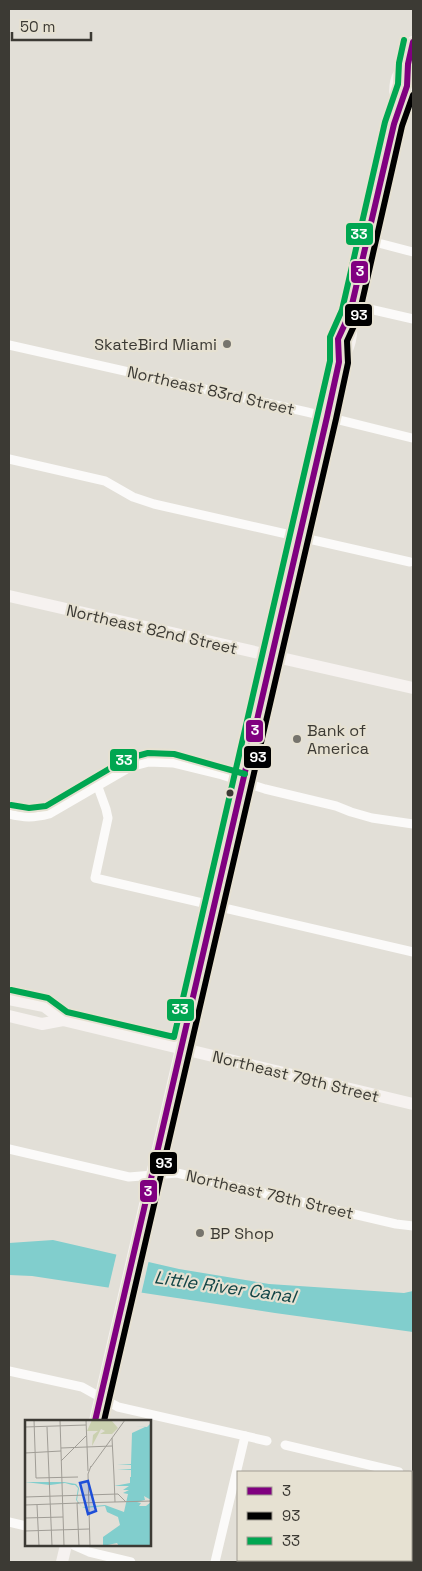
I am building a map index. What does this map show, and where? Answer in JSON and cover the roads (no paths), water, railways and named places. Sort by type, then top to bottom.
[{"type":"main road","points":[[95,1420],[339,362],[346,354],[350,342],[352,328],[351,309],[396,114],[395,84],[400,70],[411,65],[413,42]]},
{"type":"main road","name":"Northeast 82nd Street","points":[[9,596],[413,688]]},
{"type":"main road","name":"Northeast 79th Street","points":[[9,999],[44,1006],[63,1020],[413,1104]]},
{"type":"main road","name":"Northeast 79th Street","points":[[9,1016],[42,1024],[63,1020]]},
{"type":"main road","points":[[62,1562],[66,1546]]},
{"type":"street","points":[[367,240],[413,252]]},
{"type":"street","points":[[351,309],[413,319]]},
{"type":"street","name":"Northeast 83rd Street","points":[[9,345],[412,438]]},
{"type":"street","points":[[9,459],[105,481],[133,497],[154,504],[410,562]]},
{"type":"street","points":[[9,814],[36,818],[49,814],[136,765],[157,761],[173,763],[386,821],[413,824]]},
{"type":"street","points":[[98,787],[108,818],[95,878],[413,952]]},
{"type":"street","name":"Northeast 78th Street","points":[[9,1149],[129,1177],[177,1173],[396,1224],[413,1226]]},
{"type":"street","points":[[9,1370],[82,1388],[118,1407],[267,1441]]},
{"type":"street","points":[[215,1562],[244,1436]]},
{"type":"street","points":[[285,1446],[395,1471]]},
{"type":"street","points":[[9,1522],[25,1526]]},
{"type":"street","points":[[75,1546],[89,1552],[131,1562]]},
{"type":"water","name":"Little River Canal","points":[[53,1240],[179,1269],[269,1284],[404,1293],[413,1291],[413,1332],[32,1276],[9,1275],[9,1243]]},
{"type":"place","name":"SkateBird Miami","points":[[227,344]]},
{"type":"place","name":"Bank of America","points":[[297,739]]},
{"type":"place","name":"BP Shop","points":[[200,1233]]}]
